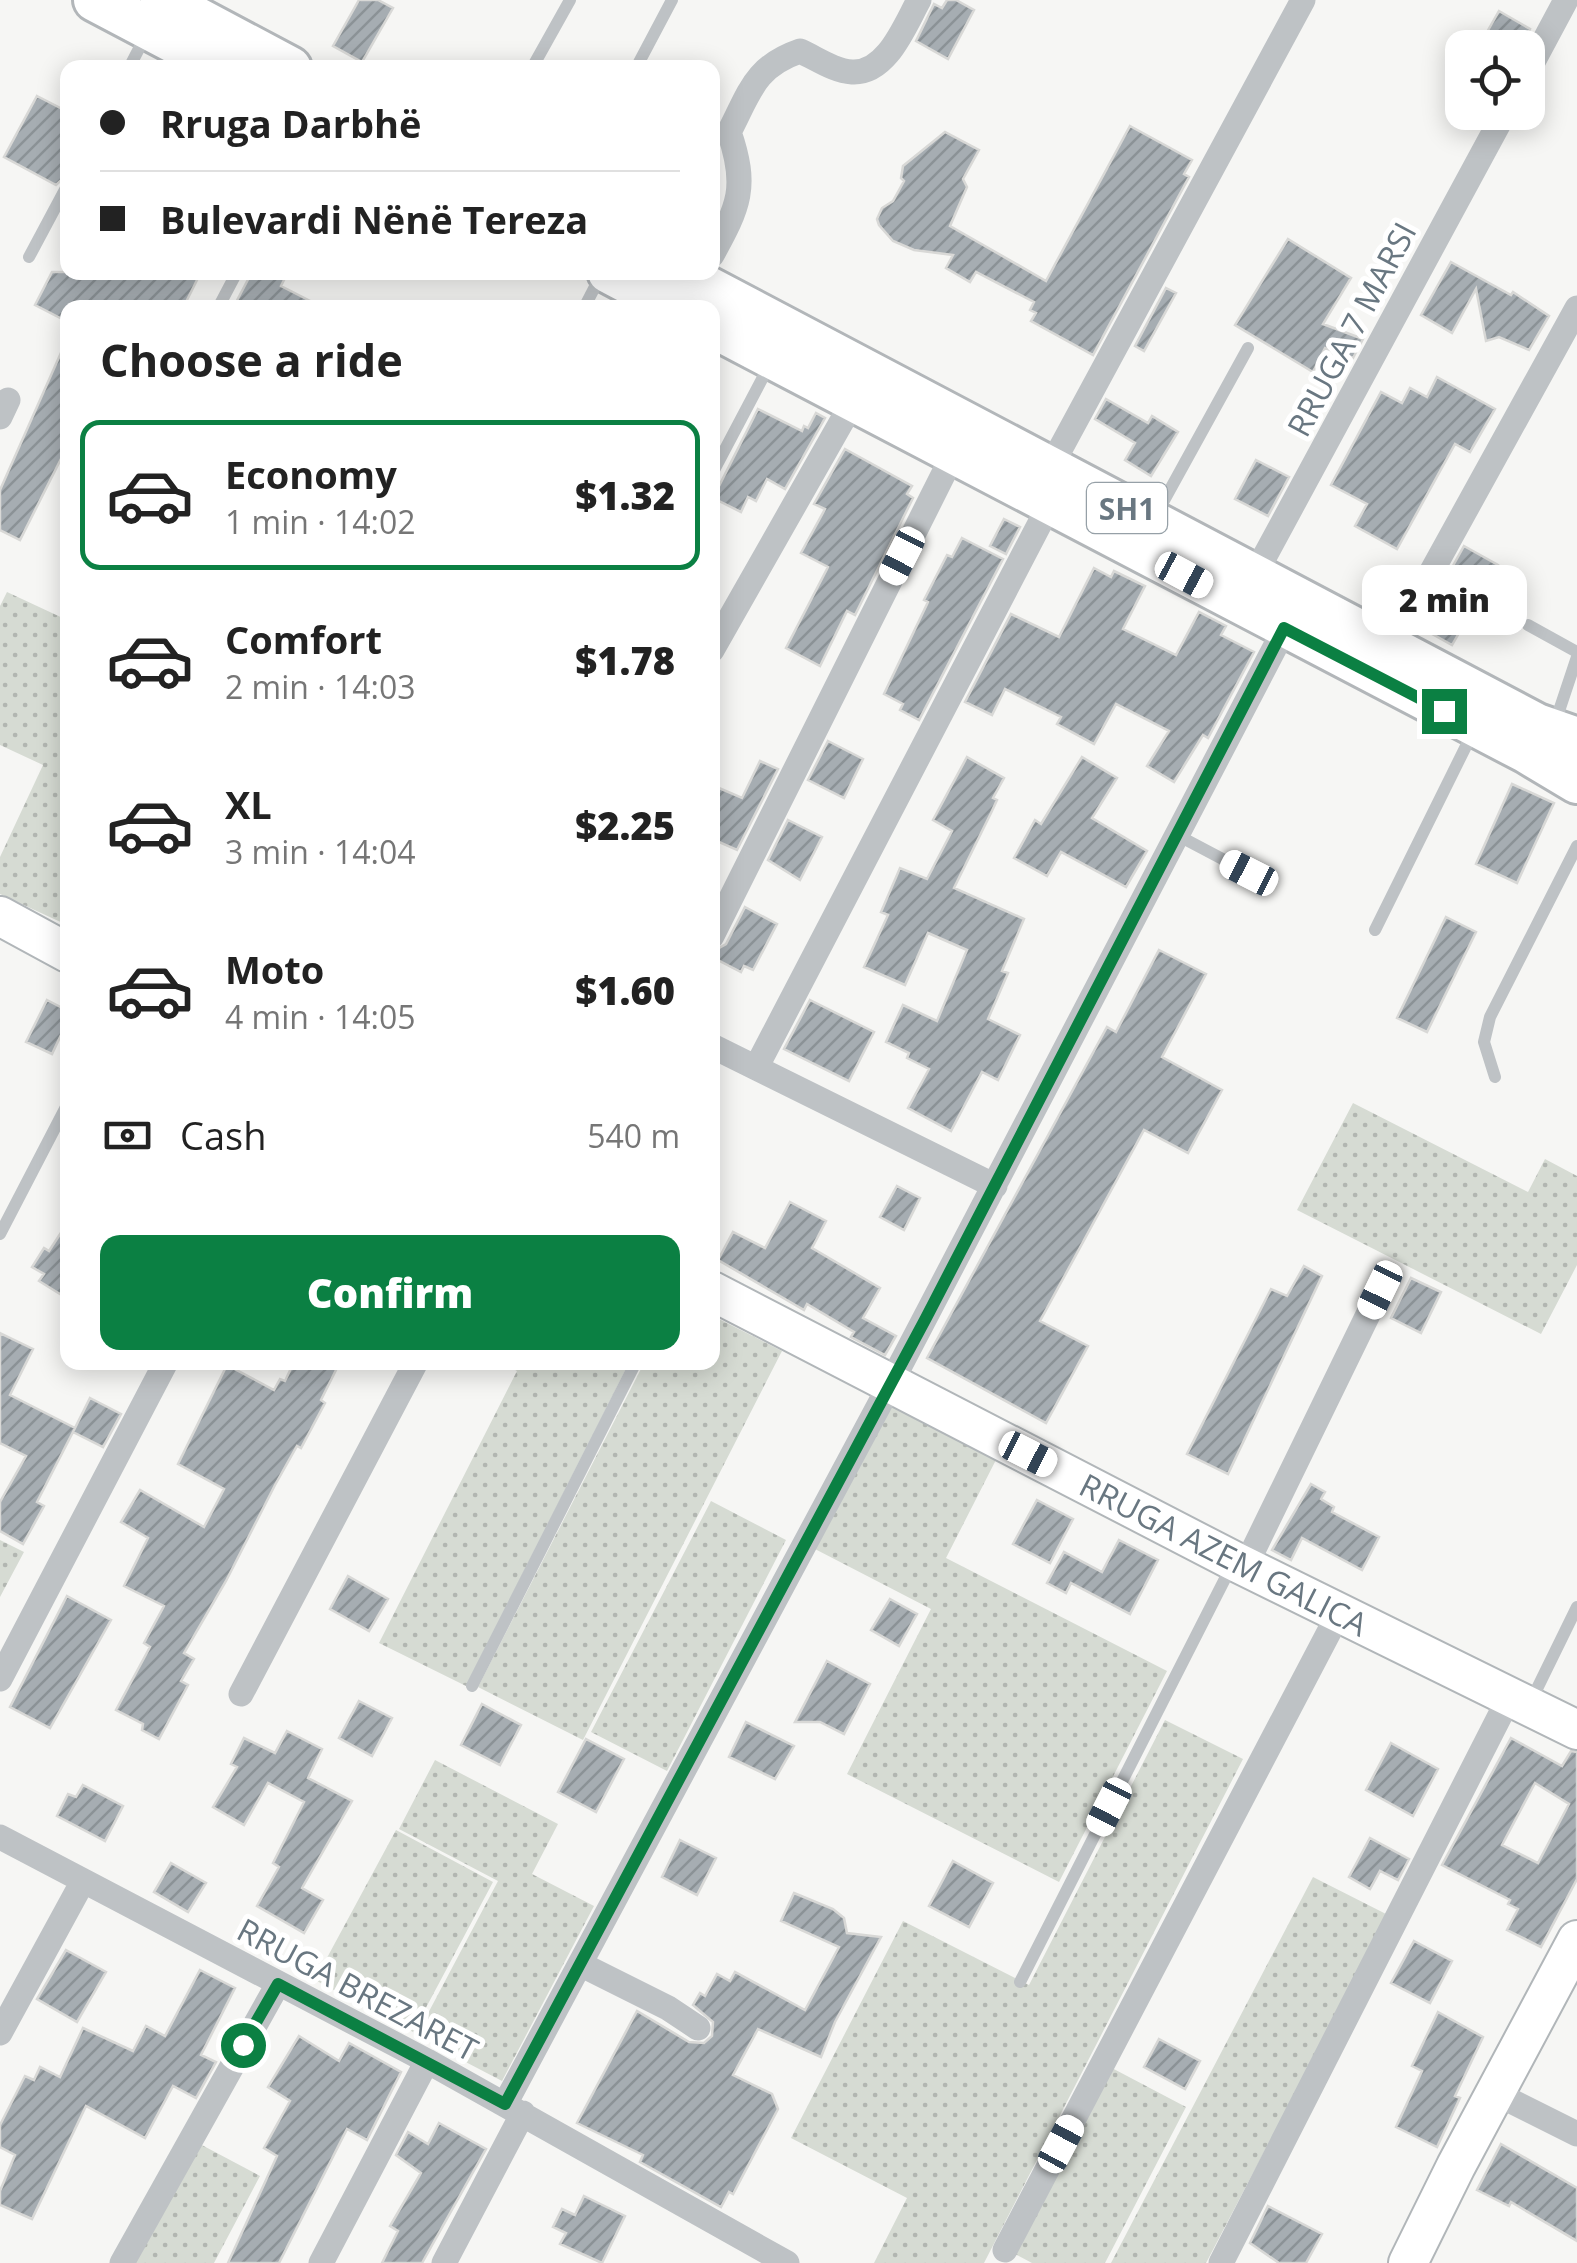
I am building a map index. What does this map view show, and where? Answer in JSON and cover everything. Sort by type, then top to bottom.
[{"type":"main road","points":[[95,0],[156,14],[270,60]]},
{"type":"main road","points":[[156,14],[214,60]]},
{"type":"main road","name":"SH1","points":[[697,280],[1284,628],[1577,782]]},
{"type":"main road","name":"SH1","points":[[720,330],[954,453],[1152,522],[1565,735]]},
{"type":"street","points":[[720,230],[739,195],[740,165],[721,128],[762,71],[780,58],[800,51],[839,69],[856,72],[874,66],[888,54],[919,0]]},
{"type":"street","points":[[756,1068],[1050,486],[1303,0]]},
{"type":"street","points":[[1545,39],[1566,0]]},
{"type":"street","name":"RRUGA 7 MARSI","points":[[1254,576],[1495,130]]},
{"type":"street","points":[[1390,646],[1577,308]]},
{"type":"street","points":[[720,636],[854,400]]},
{"type":"street","points":[[720,920],[954,453]]},
{"type":"street","points":[[444,2263],[580,1964],[891,1383],[1284,628]]},
{"type":"street","points":[[0,916],[60,949]]},
{"type":"street","points":[[720,1050],[994,1186]]},
{"type":"street","points":[[1239,1564],[1380,1290]]},
{"type":"street","name":"RRUGA AZEM GALICA","points":[[720,1295],[1239,1564],[1577,1730]]},
{"type":"street","points":[[0,1679],[162,1370]]},
{"type":"street","points":[[241,1694],[412,1370]]},
{"type":"street","points":[[1006,2250],[1338,1612]]},
{"type":"street","points":[[1221,2263],[1519,1700]]},
{"type":"street","name":"RRUGA BREZARET","points":[[0,1837],[514,2109],[772,2259]]},
{"type":"street","points":[[0,2033],[83,1881]]},
{"type":"street","points":[[1408,2263],[1577,1940]]},
{"type":"street","points":[[580,1964],[668,2008],[698,2028]]},
{"type":"street","points":[[122,2263],[278,1984]]},
{"type":"street","points":[[321,2263],[427,2062]]},
{"type":"street","points":[[1495,2094],[1577,2134]]},
{"type":"lane","points":[[536,60],[570,0]]},
{"type":"lane","points":[[640,60],[672,0]]},
{"type":"lane","points":[[133,60],[156,14]]},
{"type":"lane","points":[[29,258],[60,199]]},
{"type":"lane","points":[[1152,522],[1248,348]]},
{"type":"lane","points":[[720,459],[773,357]]},
{"type":"lane","points":[[1528,624],[1577,654],[1565,735]]},
{"type":"lane","points":[[1375,930],[1476,728]]},
{"type":"lane","points":[[1176,835],[1249,873]]},
{"type":"lane","points":[[1495,1077],[1484,1042],[1490,1017],[1577,846]]},
{"type":"lane","points":[[0,1234],[60,1118]]},
{"type":"lane","points":[[472,1686],[632,1370]]},
{"type":"lane","points":[[1020,1982],[1239,1564]]},
{"type":"lane","points":[[1519,1700],[1577,1607]]},
{"type":"shaded area","points":[[7,592],[60,617],[60,922],[0,894],[0,857],[43,765],[0,745],[0,606]]},
{"type":"shaded area","points":[[1353,1103],[1528,1192],[1545,1159],[1577,1176],[1577,1265],[1541,1334],[1297,1210]]},
{"type":"shaded area","points":[[720,1320],[782,1351],[583,1740],[478,1687],[640,1370],[720,1370]]},
{"type":"shaded area","points":[[625,1370],[466,1686],[379,1643],[517,1371]]},
{"type":"shaded area","points":[[891,1396],[1000,1452],[946,1558],[1167,1671],[1059,1882],[847,1774],[931,1609],[813,1548]]},
{"type":"shaded area","points":[[711,1501],[786,1540],[667,1771],[591,1732]]},
{"type":"shaded area","points":[[0,1540],[24,1552],[0,1597]]},
{"type":"shaded area","points":[[1165,1720],[1243,1759],[984,2263],[874,2263],[907,2198],[791,2138],[903,1921],[1029,1985]]},
{"type":"shaded area","points":[[435,1760],[558,1824],[532,1874],[594,1906],[502,2081],[416,2036],[498,1881],[399,1829]]},
{"type":"shaded area","points":[[396,1830],[493,1882],[413,2032],[315,1980]]},
{"type":"shaded area","points":[[1313,1877],[1388,1915],[1206,2263],[1111,2263]]},
{"type":"shaded area","points":[[1110,2067],[1186,2107],[1105,2263],[1032,2263],[1013,2253]]},
{"type":"shaded area","points":[[198,2143],[260,2176],[214,2263],[134,2263]]},
{"type":"building","points":[[359,0],[378,0],[393,8],[363,60],[333,46]]},
{"type":"building","points":[[947,0],[956,0],[974,10],[948,59],[916,41],[934,4],[942,8]]},
{"type":"building","points":[[1499,11],[1530,29],[1529,30],[1488,30]]},
{"type":"building","points":[[37,96],[60,108],[60,181],[56,185],[4,157]]},
{"type":"building","points":[[1130,126],[1192,160],[1184,174],[1189,177],[1093,355],[1031,321],[1036,313],[1030,310],[1034,302],[976,272],[970,282],[946,268],[953,255],[914,250],[893,241],[879,225],[877,219],[882,208],[893,201],[904,181],[903,166],[945,132],[979,150],[963,179],[967,187],[950,226],[1046,281]]},
{"type":"building","points":[[1288,239],[1351,278],[1323,324],[1363,339],[1353,358],[1325,348],[1313,372],[1235,325]]},
{"type":"building","points":[[1451,262],[1511,295],[1513,292],[1549,316],[1529,350],[1499,337],[1486,341],[1476,289],[1452,333],[1421,315]]},
{"type":"building","points":[[52,272],[60,272],[60,280],[197,280],[187,300],[60,300],[60,318],[35,305]]},
{"type":"building","points":[[248,280],[284,280],[281,286],[308,300],[237,300]]},
{"type":"building","points":[[1166,288],[1176,293],[1144,351],[1135,346]]},
{"type":"building","points":[[60,355],[60,461],[20,540],[0,530],[0,490]]},
{"type":"building","points":[[1437,377],[1495,409],[1470,452],[1455,444],[1397,549],[1355,526],[1367,504],[1331,485],[1381,392],[1402,403],[1410,388],[1427,397]]},
{"type":"building","points":[[1106,399],[1148,423],[1152,416],[1178,432],[1151,476],[1125,460],[1135,443],[1095,419]]},
{"type":"building","points":[[758,409],[802,431],[816,413],[825,418],[785,489],[767,479],[756,501],[748,497],[741,512],[720,502],[720,484]]},
{"type":"building","points":[[845,449],[912,486],[907,494],[913,498],[855,615],[847,611],[820,666],[786,648],[828,567],[801,553],[825,509],[814,504]]},
{"type":"building","points":[[1256,460],[1289,477],[1268,516],[1235,499]]},
{"type":"building","points":[[1004,519],[1020,527],[1006,554],[990,546]]},
{"type":"building","points":[[962,538],[1003,559],[919,720],[900,710],[903,704],[884,694],[928,602],[924,600],[947,555],[952,557]]},
{"type":"building","points":[[1464,546],[1498,565],[1452,645],[1427,631],[1433,621],[1425,616]]},
{"type":"building","points":[[1094,568],[1111,577],[1114,571],[1145,586],[1123,629],[1176,655],[1199,612],[1226,626],[1221,635],[1254,652],[1208,738],[1203,735],[1174,782],[1147,766],[1169,731],[1116,704],[1094,744],[1057,724],[1061,717],[1005,689],[992,715],[965,702],[1011,614],[1059,637]]},
{"type":"building","points":[[828,741],[863,759],[844,798],[808,780]]},
{"type":"building","points":[[967,757],[1004,778],[954,888],[1024,919],[1002,971],[1008,973],[988,1019],[1020,1035],[998,1080],[982,1072],[951,1131],[908,1108],[929,1069],[886,1042],[903,1005],[937,1021],[967,950],[928,933],[905,985],[864,967],[888,915],[881,912],[900,868],[927,879],[952,831],[933,820]]},
{"type":"building","points":[[1082,757],[1117,778],[1092,818],[1147,851],[1126,887],[1061,852],[1047,876],[1014,858],[1035,820],[1041,824]]},
{"type":"building","points":[[760,761],[778,769],[737,850],[720,843],[720,788],[742,798]]},
{"type":"building","points":[[1512,784],[1554,803],[1517,883],[1476,864]]},
{"type":"building","points":[[788,820],[822,837],[800,880],[768,860]]},
{"type":"building","points":[[745,907],[777,924],[753,970],[744,966],[741,972],[720,961],[720,947],[726,944]]},
{"type":"building","points":[[1446,917],[1476,932],[1427,1032],[1397,1018]]},
{"type":"building","points":[[1159,950],[1206,974],[1162,1057],[1222,1090],[1188,1153],[1144,1130],[1040,1321],[1088,1346],[1046,1423],[927,1358],[1107,1027],[1116,1032]]},
{"type":"building","points":[[47,1000],[60,1007],[60,1037],[52,1054],[26,1042]]},
{"type":"building","points":[[810,1000],[874,1032],[849,1081],[784,1049]]},
{"type":"building","points":[[897,1186],[920,1198],[904,1230],[880,1217]]},
{"type":"building","points":[[790,1202],[826,1221],[812,1248],[880,1288],[863,1318],[896,1336],[885,1355],[851,1337],[854,1332],[807,1304],[804,1310],[720,1261],[733,1232],[765,1248]]},
{"type":"building","points":[[60,1234],[60,1294],[39,1281],[44,1274],[32,1267],[44,1248],[49,1251]]},
{"type":"building","points":[[1304,1266],[1322,1276],[1228,1474],[1187,1454],[1271,1289],[1287,1296]]},
{"type":"building","points":[[1411,1278],[1441,1292],[1421,1333],[1391,1318]]},
{"type":"building","points":[[0,1333],[33,1349],[10,1395],[75,1428],[37,1502],[44,1506],[23,1544],[0,1531],[0,1502],[26,1456],[0,1443]]},
{"type":"building","points":[[225,1370],[236,1370],[274,1390],[280,1379],[285,1381],[290,1370],[336,1370],[321,1400],[325,1403],[301,1448],[297,1446],[184,1653],[194,1659],[181,1681],[188,1685],[159,1739],[142,1730],[143,1724],[116,1710],[150,1647],[144,1643],[164,1606],[124,1586],[148,1538],[121,1522],[140,1490],[204,1527],[224,1489],[178,1464]]},
{"type":"building","points":[[90,1398],[121,1414],[103,1447],[73,1432]]},
{"type":"building","points":[[1311,1484],[1325,1492],[1321,1499],[1334,1507],[1332,1512],[1379,1537],[1362,1570],[1302,1538],[1291,1560],[1272,1550]]},
{"type":"building","points":[[1037,1500],[1073,1519],[1050,1563],[1013,1544]]},
{"type":"building","points":[[1119,1540],[1158,1560],[1130,1614],[1071,1583],[1066,1593],[1047,1583],[1064,1552],[1102,1572]]},
{"type":"building","points":[[348,1576],[388,1599],[369,1631],[330,1609]]},
{"type":"building","points":[[67,1596],[111,1620],[50,1728],[10,1707]]},
{"type":"building","points":[[890,1599],[917,1614],[899,1646],[871,1630]]},
{"type":"building","points":[[827,1661],[870,1684],[844,1734],[820,1722],[795,1722]]},
{"type":"building","points":[[359,1701],[392,1718],[372,1756],[339,1738]]},
{"type":"building","points":[[482,1704],[521,1725],[500,1765],[461,1745]]},
{"type":"building","points":[[746,1722],[794,1746],[775,1779],[729,1757]]},
{"type":"building","points":[[287,1731],[322,1749],[308,1778],[352,1801],[302,1888],[323,1900],[304,1933],[257,1906],[279,1867],[273,1863],[304,1802],[268,1783],[244,1825],[213,1807],[237,1767],[231,1764],[244,1738],[275,1753]]},
{"type":"building","points":[[1511,1738],[1562,1766],[1571,1751],[1577,1752],[1577,1879],[1541,1947],[1507,1930],[1518,1909],[1508,1904],[1510,1900],[1442,1865]],"holes":[[[1535,1783],[1569,1804],[1538,1863],[1502,1845]]]},
{"type":"building","points":[[586,1739],[624,1759],[596,1812],[558,1792]]},
{"type":"building","points":[[1391,1743],[1438,1769],[1413,1816],[1366,1790]]},
{"type":"building","points":[[83,1785],[123,1806],[105,1841],[57,1816],[68,1794],[76,1797]]},
{"type":"building","points":[[1370,1838],[1409,1859],[1398,1880],[1380,1871],[1370,1889],[1349,1877]]},
{"type":"building","points":[[680,1840],[716,1858],[697,1895],[662,1877]]},
{"type":"building","points":[[953,1861],[993,1883],[969,1927],[929,1906]]},
{"type":"building","points":[[171,1863],[206,1883],[188,1912],[154,1892]]},
{"type":"building","points":[[794,1893],[833,1909],[844,1918],[847,1933],[881,1937],[835,2022],[821,2057],[758,2029],[733,2075],[772,2094],[778,2109],[733,2194],[729,2192],[721,2207],[640,2162],[643,2155],[577,2123],[637,2011],[689,2042],[704,2043],[712,2036],[713,2022],[693,2005],[700,1993],[705,1996],[717,1974],[730,1981],[735,1972],[805,2010],[839,1947],[781,1921]]},
{"type":"building","points":[[1414,1941],[1452,1961],[1430,2003],[1391,1983]]},
{"type":"building","points":[[66,1950],[106,1972],[77,2022],[37,1999]]},
{"type":"building","points":[[200,1970],[235,1988],[201,2055],[216,2062],[196,2098],[173,2086],[145,2138],[86,2106],[32,2219],[0,2205],[0,2191],[15,2155],[0,2147],[0,2125],[25,2076],[34,2080],[40,2067],[60,2077],[83,2028],[133,2051],[146,2026],[165,2036]]},
{"type":"building","points":[[1438,2012],[1483,2037],[1455,2096],[1460,2098],[1437,2147],[1396,2127],[1422,2071],[1412,2066]]},
{"type":"building","points":[[299,2036],[339,2061],[349,2043],[401,2072],[367,2140],[347,2129],[279,2263],[228,2263],[277,2156],[264,2148],[290,2101],[268,2087]]},
{"type":"building","points":[[1159,2039],[1200,2061],[1185,2089],[1144,2067]]},
{"type":"building","points":[[439,2123],[486,2149],[422,2263],[382,2263],[398,2231],[390,2226],[421,2173],[396,2155],[408,2132],[428,2144]]},
{"type":"building","points":[[1501,2144],[1577,2188],[1577,2241],[1511,2202],[1509,2206],[1477,2190]]},
{"type":"building","points":[[584,2196],[625,2216],[602,2263],[560,2244],[566,2233],[553,2227],[562,2209],[575,2215]]},
{"type":"building","points":[[1268,2206],[1322,2234],[1306,2263],[1279,2263],[1250,2243]]},
{"type":"route","points":[[243,2045],[278,1984],[505,2104],[926,1318],[1284,628],[1444,711]]}]
